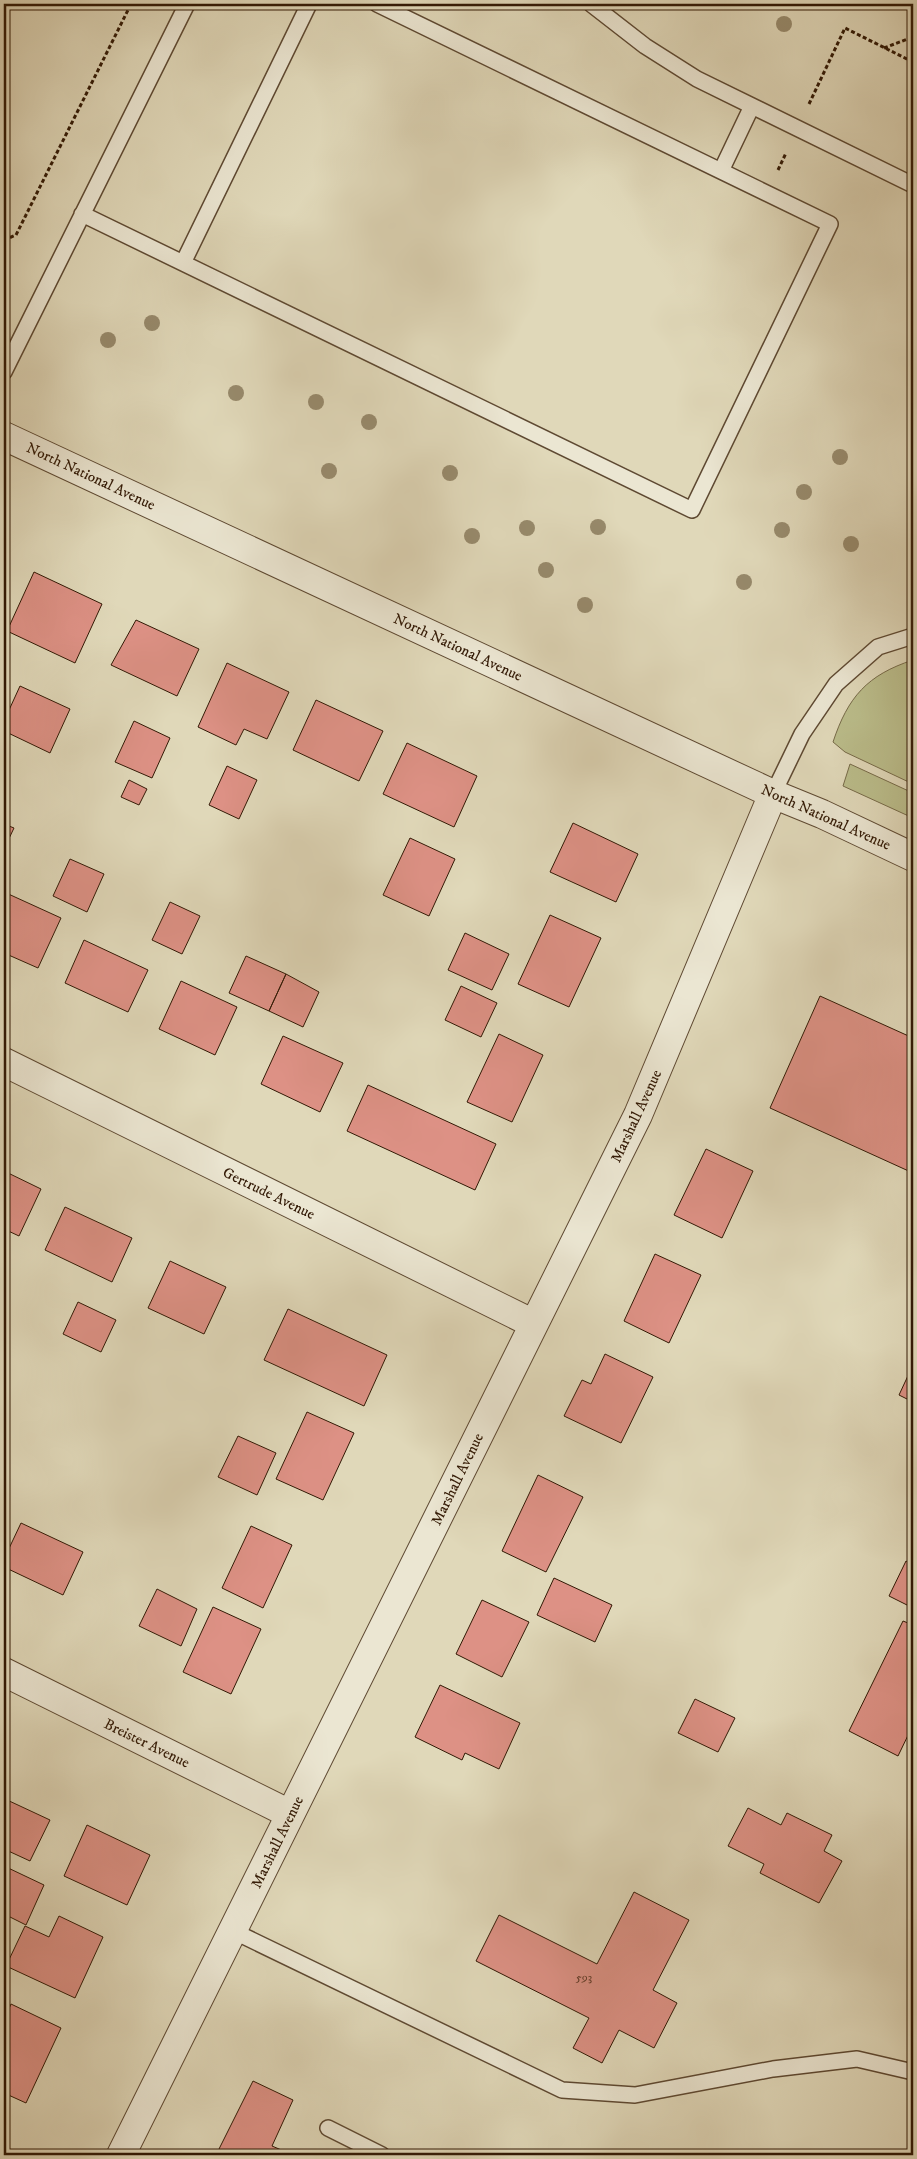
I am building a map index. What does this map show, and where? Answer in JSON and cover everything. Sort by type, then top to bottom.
[{"type":"street","name":"North National Avenue","points":[[4,436],[773,794],[822,814],[913,857]]},
{"type":"street","name":"Marshall Avenue","points":[[121,2155],[638,1116],[773,794]]},
{"type":"street","name":"Gertrude Avenue","points":[[4,1062],[534,1324]]},
{"type":"street","name":"Breister Avenue","points":[[4,1672],[290,1814]]},
{"type":"lane","points":[[4,372],[188,4]]},
{"type":"lane","points":[[183,263],[309,4]]},
{"type":"lane","points":[[82,214],[692,510],[830,224],[377,4]]},
{"type":"lane","points":[[591,4],[652,50],[697,79],[913,185]]},
{"type":"lane","points":[[721,170],[752,106]]},
{"type":"lane","points":[[773,794],[802,734],[836,684],[878,648],[913,636]]},
{"type":"lane","points":[[232,1931],[562,2090],[636,2095],[773,2069],[856,2059],[913,2072]]},
{"type":"lane","points":[[328,2128],[382,2155]]},
{"type":"path","points":[[4,240],[16,235],[131,4]]},
{"type":"path","points":[[768,193],[845,28],[913,62]]},
{"type":"path","points":[[884,48],[913,37]]},
{"type":"green space","points":[[913,660],[913,784],[845,752],[833,742],[845,712],[861,690],[883,673]]},
{"type":"green space","points":[[850,764],[913,793],[913,818],[843,786]]},
{"type":"building","points":[[34,572],[102,604],[75,663],[7,631]]},
{"type":"building","points":[[136,620],[199,649],[177,696],[111,665]]},
{"type":"building","points":[[227,663],[289,692],[267,739],[244,729],[236,745],[198,727]]},
{"type":"building","points":[[20,686],[70,709],[50,753],[4,731],[4,721]]},
{"type":"building","points":[[316,700],[383,731],[359,781],[293,750]]},
{"type":"building","points":[[134,721],[170,738],[152,778],[115,762]]},
{"type":"building","points":[[407,743],[477,776],[454,827],[383,794]]},
{"type":"building","points":[[227,766],[257,780],[239,819],[209,805]]},
{"type":"building","points":[[129,780],[147,789],[139,805],[121,797]]},
{"type":"building","points":[[573,823],[638,854],[616,902],[550,872]]},
{"type":"building","points":[[4,824],[14,828],[4,849]]},
{"type":"building","points":[[410,838],[455,859],[429,916],[383,895]]},
{"type":"building","points":[[70,859],[104,874],[87,912],[53,896]]},
{"type":"building","points":[[4,892],[61,918],[38,968],[4,953]]},
{"type":"building","points":[[170,902],[200,916],[182,954],[152,940]]},
{"type":"building","points":[[550,915],[601,938],[569,1007],[518,984]]},
{"type":"building","points":[[465,933],[509,954],[492,990],[448,970]]},
{"type":"building","points":[[84,940],[148,970],[128,1012],[65,983]]},
{"type":"building","points":[[246,956],[286,974],[269,1011],[229,993]]},
{"type":"building","points":[[286,974],[319,992],[303,1027],[269,1011]]},
{"type":"building","points":[[181,981],[237,1007],[215,1055],[159,1029]]},
{"type":"building","points":[[461,986],[497,1003],[481,1037],[445,1020]]},
{"type":"building","points":[[820,996],[913,1038],[913,1173],[770,1108]]},
{"type":"building","points":[[499,1034],[543,1055],[512,1122],[467,1102]]},
{"type":"building","points":[[283,1036],[343,1063],[320,1112],[261,1084]]},
{"type":"building","points":[[368,1085],[496,1144],[475,1190],[347,1131]]},
{"type":"building","points":[[706,1149],[753,1171],[722,1238],[674,1215]]},
{"type":"building","points":[[4,1171],[41,1189],[19,1236],[4,1229]]},
{"type":"building","points":[[65,1207],[132,1238],[112,1282],[45,1250]]},
{"type":"building","points":[[655,1254],[701,1275],[669,1343],[624,1321]]},
{"type":"building","points":[[170,1261],[226,1287],[204,1334],[148,1308]]},
{"type":"building","points":[[78,1302],[116,1320],[101,1352],[63,1334]]},
{"type":"building","points":[[288,1309],[387,1355],[364,1406],[264,1360]]},
{"type":"building","points":[[605,1354],[653,1377],[621,1443],[564,1416],[582,1380],[591,1384]]},
{"type":"building","points":[[913,1365],[913,1402],[899,1395]]},
{"type":"building","points":[[307,1412],[354,1433],[323,1500],[276,1479]]},
{"type":"building","points":[[238,1436],[276,1453],[257,1495],[218,1477]]},
{"type":"building","points":[[538,1475],[583,1497],[546,1572],[502,1551]]},
{"type":"building","points":[[21,1523],[83,1552],[63,1595],[4,1567],[4,1559]]},
{"type":"building","points":[[251,1526],[292,1545],[263,1608],[222,1588]]},
{"type":"building","points":[[906,1561],[913,1565],[913,1608],[889,1596]]},
{"type":"building","points":[[554,1578],[612,1605],[595,1642],[537,1615]]},
{"type":"building","points":[[157,1589],[197,1609],[181,1646],[139,1626]]},
{"type":"building","points":[[482,1600],[529,1622],[502,1677],[456,1654]]},
{"type":"building","points":[[213,1607],[261,1629],[231,1694],[183,1672]]},
{"type":"building","points":[[903,1621],[913,1625],[913,1725],[898,1756],[849,1731]]},
{"type":"building","points":[[440,1685],[520,1723],[499,1769],[465,1753],[462,1760],[415,1737]]},
{"type":"building","points":[[695,1699],[735,1718],[718,1752],[678,1733]]},
{"type":"building","points":[[5,1799],[50,1820],[30,1861],[4,1849]]},
{"type":"building","points":[[748,1808],[781,1825],[787,1813],[832,1835],[824,1851],[842,1861],[819,1903],[760,1873],[764,1864],[728,1846]]},
{"type":"building","points":[[87,1825],[150,1855],[127,1905],[64,1876]]},
{"type":"building","points":[[4,1866],[44,1885],[26,1925],[4,1914]]},
{"type":"building","points":[[634,1892],[689,1920],[653,1990],[677,2003],[654,2048],[619,2030],[602,2063],[573,2048],[589,2018],[476,1961],[499,1915],[597,1964]]},
{"type":"building","points":[[59,1916],[103,1937],[75,1998],[6,1966],[25,1926],[49,1937]]},
{"type":"building","points":[[11,2004],[61,2028],[26,2103],[4,2093],[4,2020]]},
{"type":"building","points":[[253,2081],[293,2100],[272,2146],[293,2155],[216,2155]]}]
